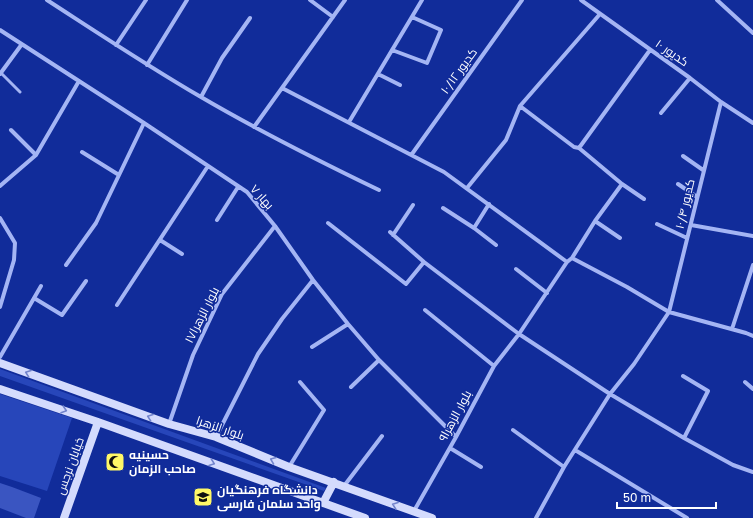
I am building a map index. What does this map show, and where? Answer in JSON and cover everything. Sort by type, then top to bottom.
[{"type":"main road","name":"بلوار الزهرا","points":[[0,363],[169,424],[216,437],[289,467],[432,518]]},
{"type":"main road","points":[[0,389],[98,422],[365,518]]},
{"type":"main road","name":"خیابان نرجس","points":[[64,518],[98,422]]},
{"type":"main road","points":[[323,503],[334,482]]},
{"type":"street","points":[[47,0],[54,2],[147,65],[201,97],[316,160],[379,190]]},
{"type":"street","points":[[116,44],[146,0]]},
{"type":"street","points":[[147,65],[187,0]]},
{"type":"street","points":[[310,0],[333,17]]},
{"type":"street","points":[[254,127],[345,0]]},
{"type":"street","points":[[349,122],[422,0]]},
{"type":"street","name":"کدیور ۱۰/۱۲","points":[[412,154],[522,0]]},
{"type":"street","name":"کدیور ۱۰","points":[[581,0],[690,78],[720,102],[753,123]]},
{"type":"street","points":[[717,0],[753,33]]},
{"type":"street","points":[[467,188],[506,140],[520,106],[600,14]]},
{"type":"street","points":[[201,97],[222,58],[250,18]]},
{"type":"street","points":[[392,50],[427,63],[441,30],[412,18]]},
{"type":"street","name":"بهار ۷","points":[[0,30],[144,123],[247,192],[275,226],[313,280],[348,324],[380,360],[456,437]]},
{"type":"street","points":[[0,74],[22,44]]},
{"type":"street","points":[[579,148],[650,50]]},
{"type":"street","points":[[378,74],[400,86]]},
{"type":"street","points":[[661,113],[690,78]]},
{"type":"street","points":[[0,186],[36,155],[79,81]]},
{"type":"street","points":[[282,88],[412,154],[444,172],[490,204],[567,262]]},
{"type":"street","name":"کدیور ۱۰/۴","points":[[669,312],[720,102]]},
{"type":"street","points":[[520,106],[574,147],[579,148],[622,184],[644,199]]},
{"type":"street","points":[[66,265],[96,223],[144,123]]},
{"type":"street","points":[[11,130],[36,155]]},
{"type":"street","points":[[82,152],[119,175]]},
{"type":"street","points":[[683,156],[703,170]]},
{"type":"street","points":[[117,305],[208,166]]},
{"type":"street","name":"بلوار الزهرا۹","points":[[414,512],[494,366],[519,334],[567,262],[572,258],[595,221],[622,184]]},
{"type":"street","points":[[678,184],[697,197]]},
{"type":"street","points":[[217,220],[238,186]]},
{"type":"street","points":[[474,228],[490,204]]},
{"type":"street","points":[[413,205],[391,234],[424,262],[519,334],[610,394],[684,438],[733,464],[753,472]]},
{"type":"street","points":[[443,208],[474,228],[496,245]]},
{"type":"street","points":[[0,218],[15,243],[14,260],[0,307]]},
{"type":"street","points":[[595,221],[620,238]]},
{"type":"street","points":[[328,223],[406,284],[424,262]]},
{"type":"street","points":[[657,224],[687,238]]},
{"type":"street","points":[[691,225],[753,236]]},
{"type":"street","name":"بلوار الزهرا۱۷","points":[[169,424],[193,355],[222,294],[275,226]]},
{"type":"street","points":[[160,240],[182,254]]},
{"type":"street","points":[[572,258],[627,287],[669,312],[753,336]]},
{"type":"street","points":[[732,329],[753,265]]},
{"type":"street","points":[[516,269],[547,293]]},
{"type":"street","points":[[34,298],[62,315],[86,280]]},
{"type":"street","points":[[216,437],[258,354],[282,319],[313,280]]},
{"type":"street","points":[[0,357],[41,286]]},
{"type":"street","points":[[425,310],[494,366]]},
{"type":"street","points":[[536,518],[564,467],[610,394],[634,364],[669,312]]},
{"type":"street","points":[[312,347],[348,324]]},
{"type":"street","points":[[351,387],[380,360]]},
{"type":"street","points":[[683,376],[708,391],[684,438]]},
{"type":"street","points":[[289,467],[324,410],[300,382]]},
{"type":"street","points":[[745,382],[753,389]]},
{"type":"street","points":[[513,430],[564,467]]},
{"type":"street","points":[[344,486],[382,436]]},
{"type":"street","points":[[450,448],[481,467]]},
{"type":"street","points":[[575,450],[687,518]]},
{"type":"lane","points":[[0,74],[20,92]]},
{"type":"shaded area","points":[[0,369],[326,488],[324,491],[0,376]]},
{"type":"shaded area","points":[[0,394],[72,418],[47,491],[0,476]]},
{"type":"building","points":[[0,483],[41,498],[34,518],[26,518],[0,508]]},
{"type":"place","name":"حسینیه صاحب الزمان","points":[[115,462]]},
{"type":"place","name":"دانشگاه فرهنگیان واحد سلمان فارسی","points":[[203,497]]}]
